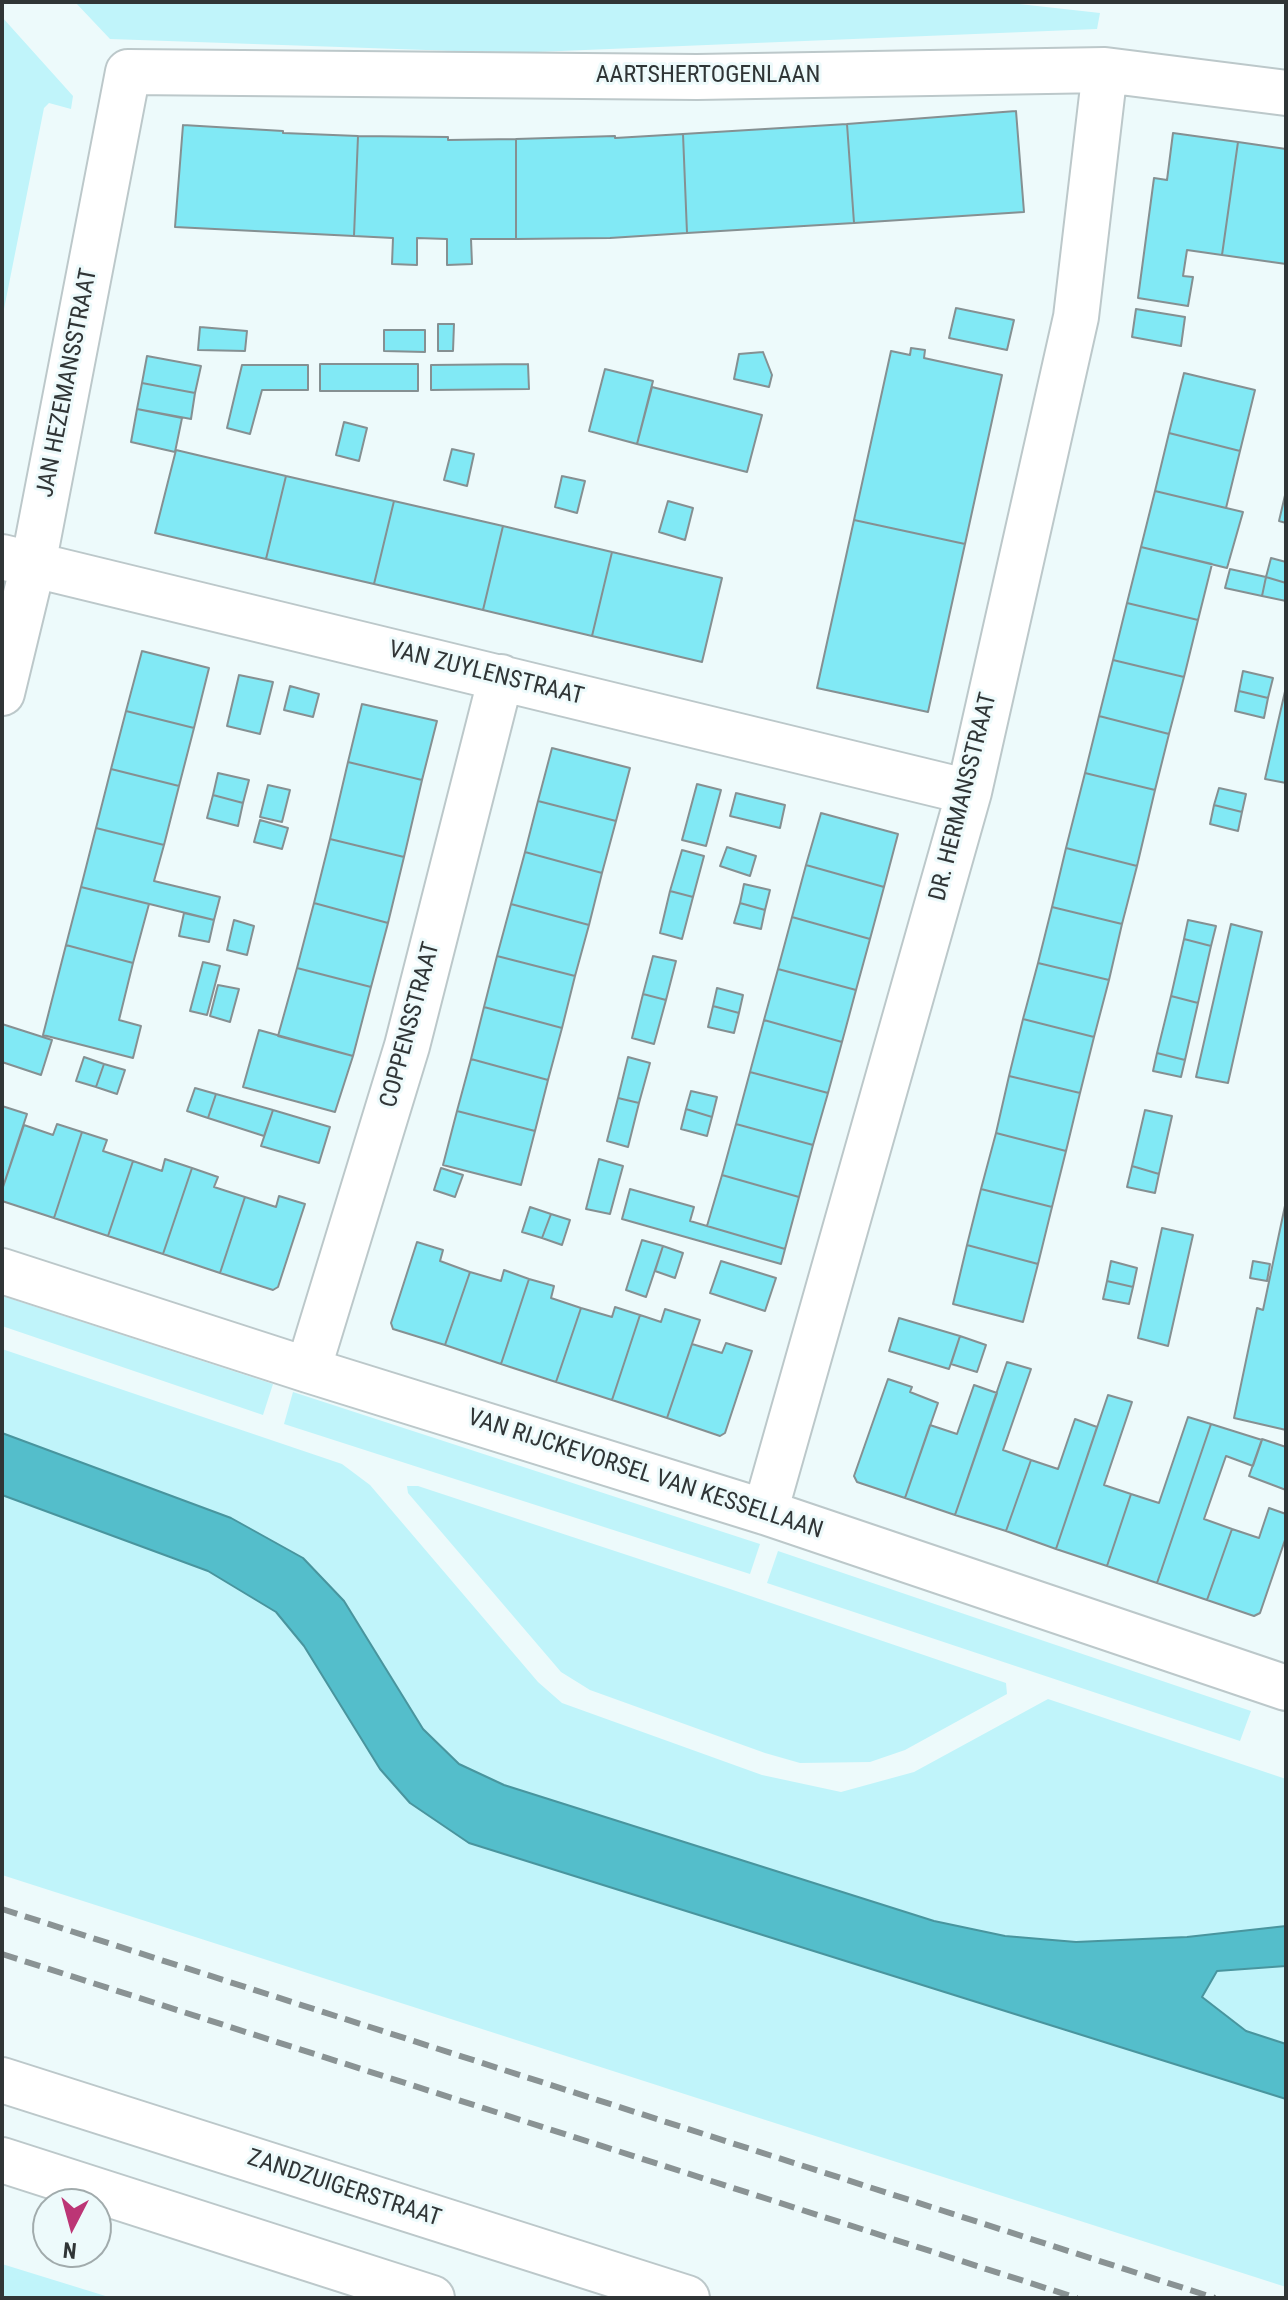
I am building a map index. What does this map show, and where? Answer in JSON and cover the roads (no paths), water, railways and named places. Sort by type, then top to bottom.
[{"type":"street","name":"AARTSHERTOGENLAAN","points":[[128,72],[697,77],[1105,70],[1286,93]]},
{"type":"street","name":"DR. HERMANSSTRAAT","points":[[765,1512],[969,792],[1076,317],[1105,70]]},
{"type":"street","name":"JAN HEZEMANSSTRAAT","points":[[2,693],[18,561],[128,72]]},
{"type":"street","name":"VAN ZUYLENSTRAAT","points":[[18,561],[969,792]]},
{"type":"street","name":"COPPENSSTRAAT","points":[[308,1370],[407,1046],[501,677]]},
{"type":"street","name":"VAN RIJCKEVORSEL VAN KESSELLAAN","points":[[2,1271],[765,1512],[1286,1688]]},
{"type":"street","name":"ZANDZUIGERSTRAAT","points":[[2,2080],[687,2298]]},
{"type":"street","points":[[2,2160],[432,2298]]},
{"type":"water","points":[[2,1433],[231,1518],[303,1558],[344,1601],[423,1729],[459,1764],[504,1785],[934,1921],[1005,1936],[1076,1942],[1187,1937],[1286,1926],[1286,1966],[1217,1971],[1202,1997],[1246,2031],[1286,2044],[1286,2099],[469,1843],[410,1803],[380,1769],[304,1646],[276,1612],[208,1571],[2,1495]]},
{"type":"railway","points":[[2,1909],[1215,2298]]},
{"type":"railway","points":[[2,1954],[1077,2298]]}]
